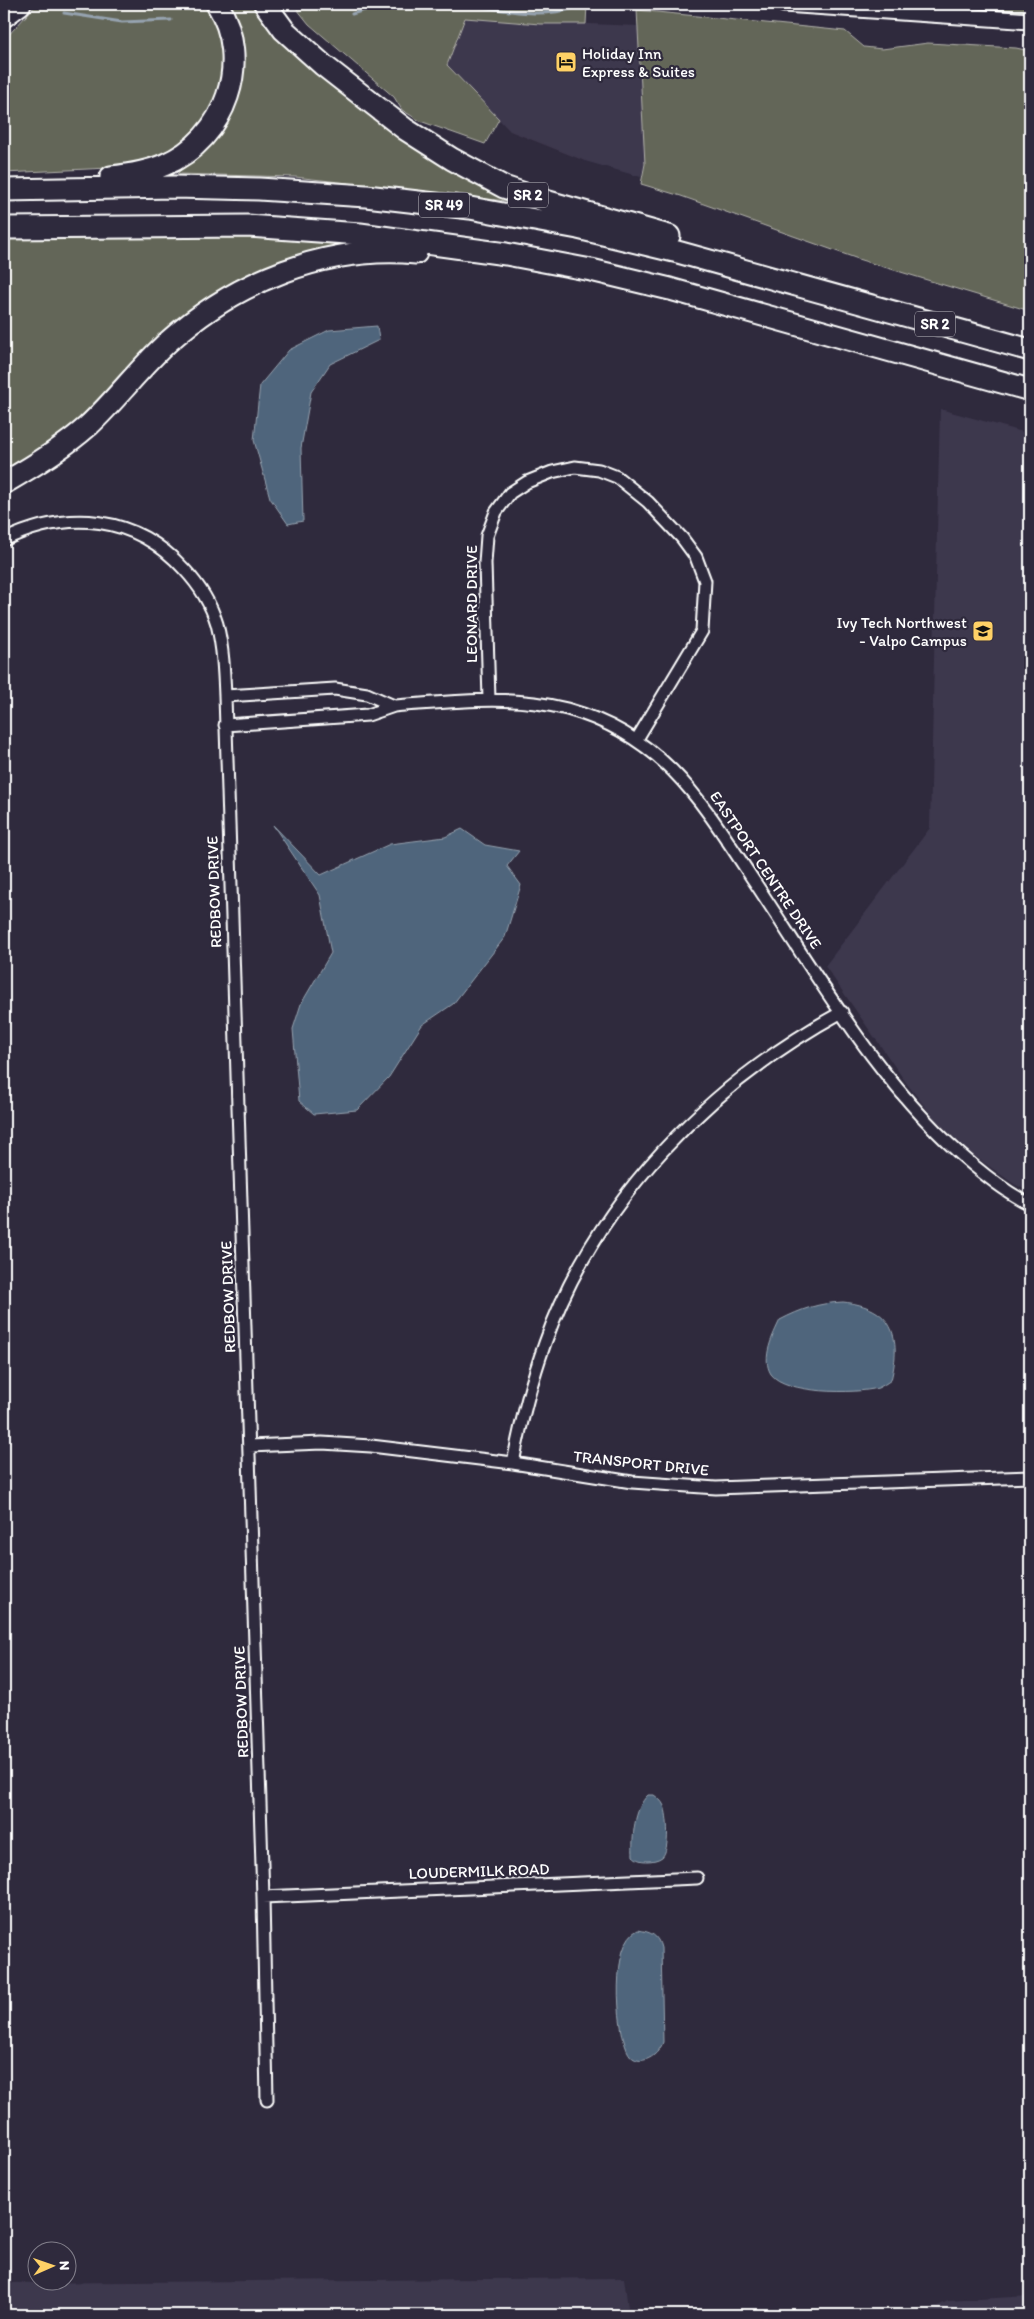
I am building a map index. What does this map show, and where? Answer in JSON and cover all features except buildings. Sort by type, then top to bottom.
[{"type":"highway","points":[[4,16],[20,4]]},
{"type":"highway","points":[[37,190],[138,173],[164,165],[196,146],[207,134],[224,108],[232,81],[233,67],[230,38],[222,12],[216,4]]},
{"type":"highway","name":"SR 2","points":[[265,4],[284,30],[323,65],[390,117],[452,159],[504,187],[548,202],[796,273],[840,297],[1030,350]]},
{"type":"highway","name":"SR 49","points":[[4,190],[175,187],[260,189],[366,196],[470,208],[578,228],[674,251],[840,297]]},
{"type":"highway","name":"SR 49","points":[[4,228],[247,226],[360,234],[506,254]]},
{"type":"highway","name":"SR 2","points":[[4,483],[48,458],[88,425],[169,341],[209,309],[256,281],[304,264],[352,254],[400,252],[465,257],[506,254],[591,270],[670,289],[1030,390]]},
{"type":"street","points":[[784,4],[1030,21]]},
{"type":"street","name":"LEONARD DRIVE","points":[[488,700],[485,564],[487,536],[496,512],[510,493],[526,482],[552,472],[575,467],[599,470],[617,477],[648,502],[696,557],[705,581],[702,631],[637,739]]},
{"type":"street","name":"REDBOW DRIVE","points":[[4,540],[40,525],[66,520],[118,526],[147,537],[170,554],[197,585],[207,601],[216,623],[226,696],[225,725],[263,1897],[267,2100]]},
{"type":"street","name":"EASTPORT CENTRE DRIVE","points":[[226,696],[336,689],[367,694],[394,706]]},
{"type":"street","name":"EASTPORT CENTRE DRIVE","points":[[225,725],[368,716],[394,706],[488,700],[527,702],[567,709],[606,723],[637,739],[667,764],[706,808],[842,1012],[891,1080],[939,1136],[1001,1188],[1030,1204]]},
{"type":"street","points":[[513,1463],[530,1385],[546,1340],[577,1272],[610,1217],[637,1181],[682,1130],[715,1098],[803,1034],[842,1012]]},
{"type":"street","name":"TRANSPORT DRIVE","points":[[249,1446],[322,1443],[371,1446],[513,1463],[632,1482],[716,1488],[1030,1477]]},
{"type":"street","name":"LOUDERMILK ROAD","points":[[263,1897],[697,1878]]},
{"type":"shaded area","points":[[466,17],[540,24],[638,26],[645,164],[641,177],[585,161],[510,131],[447,65]]},
{"type":"shaded area","name":"Ivy Tech Northwest - Valpo Campus","points":[[940,409],[1030,434],[1030,1192],[1014,1184],[972,1154],[934,1118],[907,1084],[825,966],[930,828]]},
{"type":"shaded area","points":[[624,2278],[629,2315],[4,2315],[4,2283],[28,2283],[28,2292],[78,2292],[78,2282]]},
{"type":"shaded area","points":[[1030,2296],[1030,2315],[920,2315],[948,2301]]},
{"type":"green space","points":[[37,4],[207,4],[213,13],[226,60],[221,98],[179,151],[130,167],[4,173],[4,40]]},
{"type":"green space","points":[[222,4],[258,4],[287,41],[541,205],[295,177],[177,174],[204,147],[231,106]]},
{"type":"green space","points":[[293,4],[587,4],[586,24],[540,24],[465,18],[447,65],[499,119],[485,144],[420,121],[402,110],[394,97],[309,24]]},
{"type":"green space","points":[[876,4],[1030,4],[1030,13]]},
{"type":"green space","points":[[637,10],[845,31],[864,47],[882,49],[928,43],[1016,48],[1030,51],[1030,311],[861,260],[681,196],[641,184],[645,164]]},
{"type":"green space","points":[[184,235],[265,237],[362,243],[285,262],[73,428],[44,449],[4,472],[4,238]]},
{"type":"water","points":[[377,326],[379,340],[330,364],[311,392],[301,448],[303,521],[288,524],[270,498],[254,440],[260,385],[289,350],[329,330]]},
{"type":"water","points":[[273,825],[321,875],[390,844],[445,837],[462,829],[485,845],[519,851],[507,866],[521,885],[505,937],[453,1004],[422,1025],[389,1077],[357,1110],[314,1114],[299,1101],[293,1029],[301,1004],[331,953],[320,895]]},
{"type":"water","points":[[843,1302],[873,1310],[883,1317],[890,1326],[894,1337],[895,1350],[891,1380],[878,1388],[868,1390],[821,1391],[805,1389],[779,1381],[771,1374],[767,1361],[769,1347],[780,1320],[810,1307]]},
{"type":"water","points":[[648,1795],[654,1795],[664,1806],[667,1840],[665,1853],[662,1857],[645,1861],[633,1856],[633,1841],[637,1815]]},
{"type":"water","points":[[638,1930],[653,1935],[658,1940],[661,1948],[663,2042],[656,2053],[646,2060],[635,2059],[627,2050],[623,2039],[619,2005],[618,1986],[623,1951],[629,1938]]},
{"type":"waterway","points":[[352,14],[374,7],[418,8],[435,4]]},
{"type":"waterway","points":[[463,4],[533,13],[560,11],[574,8],[575,5]]},
{"type":"waterway","points":[[64,13],[122,22],[171,20]]},
{"type":"place","name":"Holiday Inn Express & Suites","points":[[566,62]]},
{"type":"place","name":"Ivy Tech Northwest - Valpo Campus","points":[[983,631]]}]
